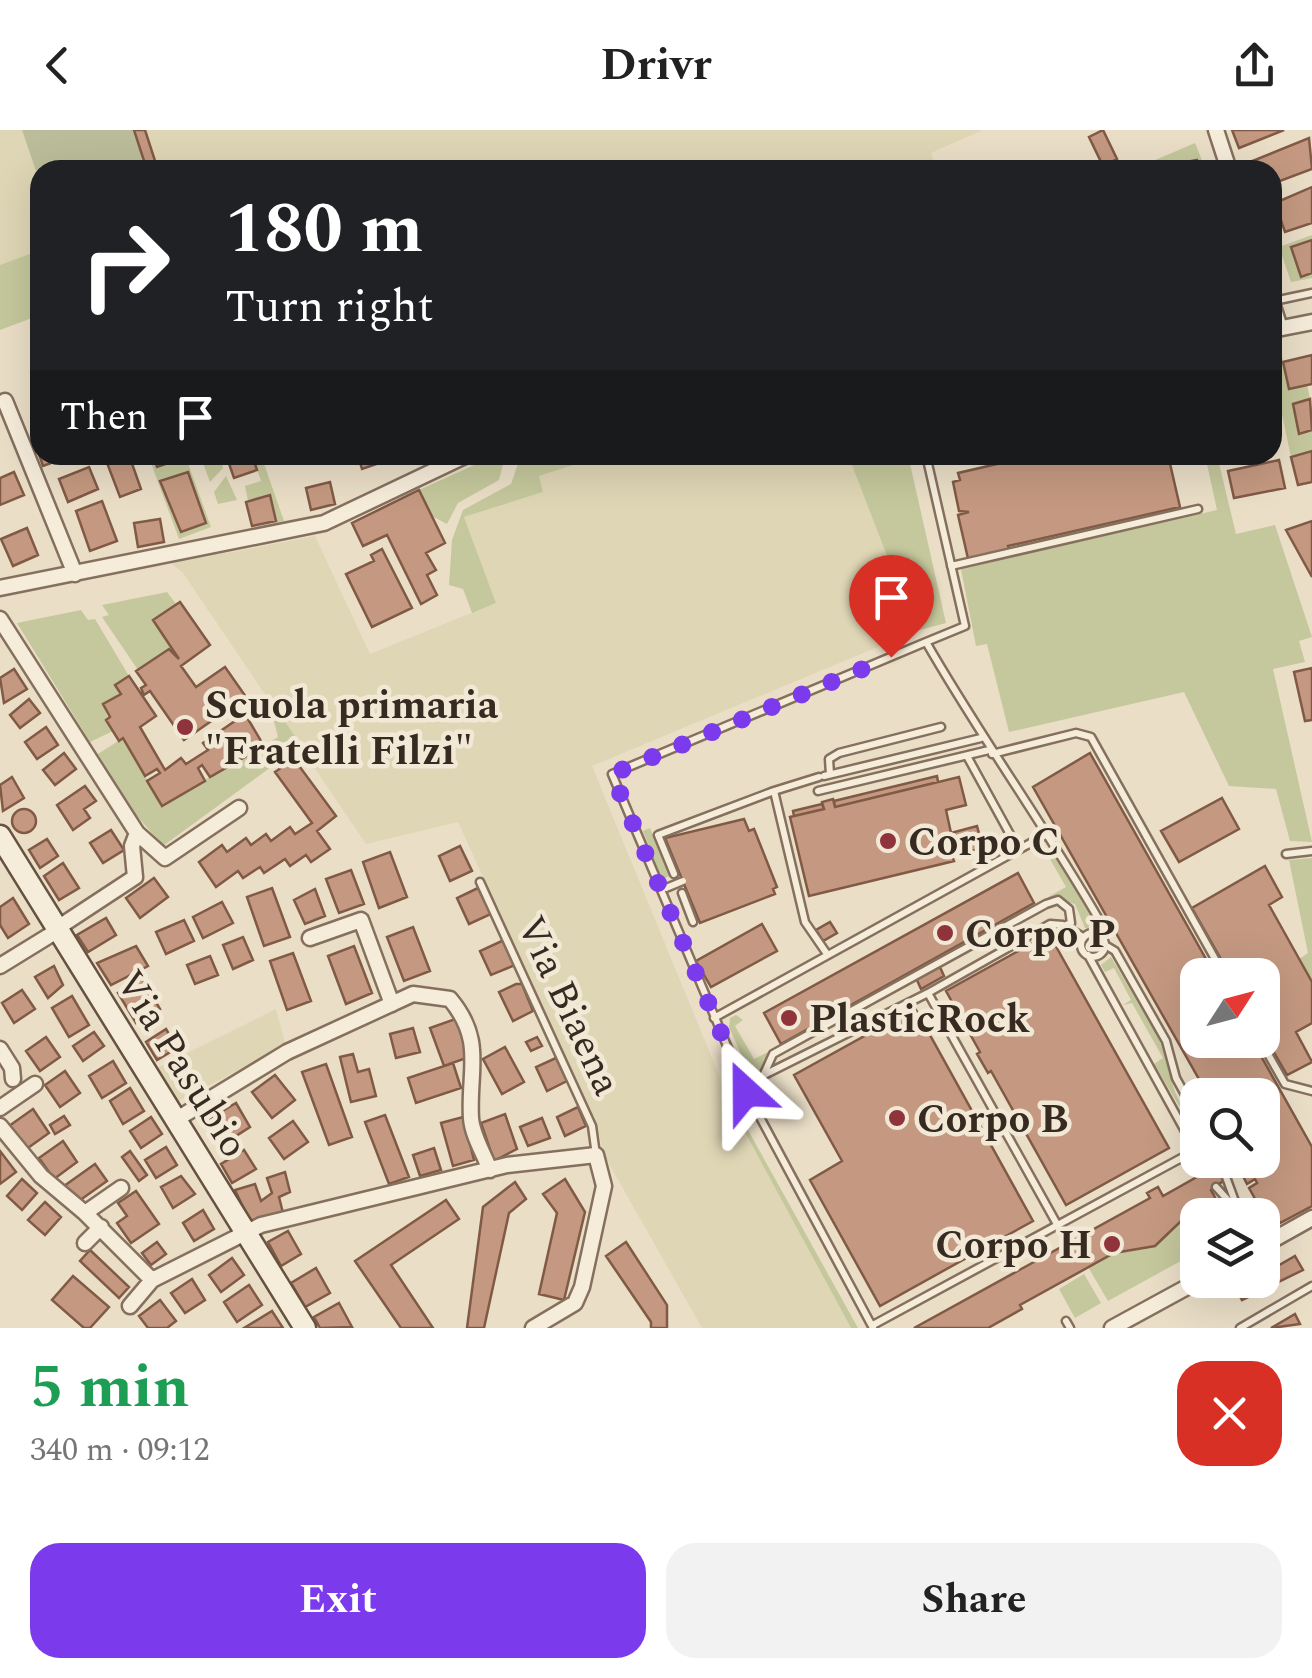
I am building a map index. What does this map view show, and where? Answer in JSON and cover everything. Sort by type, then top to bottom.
[{"type":"street","points":[[1216,130],[1226,160]]},
{"type":"street","points":[[1282,328],[1312,322]]},
{"type":"street","points":[[6,401],[30,461]]},
{"type":"street","points":[[32,465],[75,574]]},
{"type":"street","points":[[0,588],[324,523],[445,465]]},
{"type":"street","points":[[0,618],[137,833],[165,858],[239,808]]},
{"type":"street","points":[[0,966],[135,877],[132,846],[137,833]]},
{"type":"street","name":"Via Pasubio","points":[[0,836],[305,1328]]},
{"type":"street","points":[[310,938],[361,920],[392,1004]]},
{"type":"street","points":[[177,1120],[287,1052],[413,994],[450,1000],[464,1016],[475,1055],[471,1122],[490,1170]]},
{"type":"street","points":[[0,1049],[12,1068],[13,1079]]},
{"type":"street","points":[[0,1108],[35,1084]]},
{"type":"street","points":[[0,1126],[41,1176],[85,1212],[152,1280]]},
{"type":"street","points":[[130,1306],[152,1280],[247,1233],[308,1212],[490,1170],[596,1155],[604,1186],[582,1287],[574,1303],[533,1328]]},
{"type":"street","points":[[85,1212],[120,1188]]},
{"type":"street","points":[[1280,1236],[1312,1218]]},
{"type":"street","points":[[85,1243],[101,1227]]},
{"type":"street","points":[[1112,1328],[1180,1291]]},
{"type":"lane","points":[[1282,301],[1312,294]]},
{"type":"lane","points":[[928,465],[965,626],[612,774],[746,1092],[873,1327],[1180,1162]]},
{"type":"lane","points":[[952,566],[1198,509]]},
{"type":"lane","points":[[926,642],[981,738],[1048,834],[1101,923],[1100,935],[1115,951],[1166,1041],[1180,1085]]},
{"type":"lane","points":[[824,776],[829,760],[839,753],[941,728]]},
{"type":"lane","points":[[818,791],[967,755],[1084,733],[1096,745],[1215,958]]},
{"type":"lane","points":[[674,874],[658,835],[774,791],[981,738]]},
{"type":"lane","points":[[967,755],[1017,847]]},
{"type":"lane","points":[[774,791],[805,922],[827,954]]},
{"type":"lane","points":[[714,1018],[1017,847],[1048,834]]},
{"type":"lane","points":[[1286,854],[1312,851]]},
{"type":"lane","points":[[663,889],[683,880]]},
{"type":"lane","name":"Via Biaena","points":[[480,882],[592,1126],[596,1155]]},
{"type":"lane","points":[[682,893],[693,922]]},
{"type":"lane","points":[[746,1092],[762,1076],[773,1054],[1046,904],[1058,900],[1069,909],[1071,922],[1065,926]]},
{"type":"lane","points":[[762,1076],[928,993],[1050,924],[1065,926],[1084,937],[1100,935]]},
{"type":"lane","points":[[1084,937],[1080,943],[1180,1121]]},
{"type":"lane","points":[[1088,956],[1099,954],[1106,945]]},
{"type":"lane","points":[[794,961],[799,970]]},
{"type":"lane","points":[[928,993],[1058,1226]]},
{"type":"lane","points":[[1270,1058],[1285,1084],[1312,1091]]},
{"type":"lane","points":[[1216,1187],[1226,1198]]},
{"type":"lane","points":[[1240,1328],[1312,1286]]},
{"type":"shaded area","points":[[0,130],[22,130],[32,160],[30,254],[0,265]]},
{"type":"shaded area","points":[[145,130],[983,130],[931,153],[934,160],[155,160]]},
{"type":"shaded area","points":[[573,465],[852,465],[916,631],[592,766],[735,1114],[851,1328],[702,1328],[604,1155],[597,1128],[458,822],[366,844],[183,573],[164,557],[233,552],[315,536],[370,654],[496,603],[464,517],[543,492],[538,476]]},
{"type":"shaded area","points":[[276,1009],[286,1046],[178,1101],[157,1068]]},
{"type":"green space","points":[[22,130],[145,130],[155,160],[32,160]]},
{"type":"green space","points":[[1195,143],[1202,160],[1155,160]]},
{"type":"green space","points":[[1312,235],[1312,240],[1291,248],[1300,277],[1312,273],[1312,278],[1291,282],[1282,246]]},
{"type":"green space","points":[[30,254],[30,319],[0,330],[0,265]]},
{"type":"green space","points":[[1282,356],[1289,389],[1307,385],[1310,399],[1293,404],[1299,433],[1312,430],[1312,451],[1291,457],[1282,414]]},
{"type":"green space","points":[[152,465],[189,465],[211,527],[179,539]],"holes":[[[188,472],[206,523],[170,507],[161,481]]]},
{"type":"green space","points":[[204,465],[222,465],[223,468],[210,482]]},
{"type":"green space","points":[[255,465],[264,465],[284,521],[277,522],[270,496],[248,501],[245,486],[261,481]]},
{"type":"green space","points":[[474,465],[503,465],[499,480],[458,503],[447,524],[432,516],[419,490]]},
{"type":"green space","points":[[518,465],[573,465],[539,476],[543,492],[464,517],[496,603],[472,613],[463,589],[449,585],[452,540],[463,510],[511,484]]},
{"type":"green space","points":[[852,465],[910,465],[946,623],[916,631]]},
{"type":"green space","points":[[1207,465],[1219,465],[1236,534],[1275,525],[1312,637],[1299,641],[1305,662],[1273,669],[1312,842],[1290,841],[1276,789],[1229,786],[1184,692],[1009,732],[987,644],[976,646],[961,569],[1217,510]]},
{"type":"green space","points":[[226,476],[237,500],[218,504],[214,492]]},
{"type":"green space","points":[[167,592],[176,604],[153,621],[172,647],[138,670],[102,617],[109,615],[102,605]]},
{"type":"green space","points":[[81,610],[88,620],[95,619],[129,676],[115,685],[121,694],[103,705],[113,731],[90,742],[17,623]]},
{"type":"green space","points":[[281,716],[301,745],[163,846],[137,816],[98,754],[123,738],[162,805],[278,737],[274,721]]},
{"type":"green space","points":[[650,828],[670,876],[662,879],[643,831]]},
{"type":"green space","points":[[1044,849],[1058,860],[1096,925],[1093,929],[1085,928],[1075,904],[1048,897],[1066,887],[1047,854],[1039,857]]},
{"type":"green space","points":[[1312,858],[1312,982],[1299,959],[1308,953],[1289,860]]},
{"type":"green space","points":[[1111,957],[1159,1038],[1180,1107],[1154,1064],[1163,1058],[1132,1003],[1123,1005],[1131,1000],[1114,968],[1105,972],[1101,965]]},
{"type":"green space","points":[[736,1015],[743,1020],[735,1026],[754,1059],[768,1052],[762,1079],[754,1083],[729,1027],[730,1018]]},
{"type":"green space","points":[[738,1112],[858,1328],[851,1328],[735,1114]]},
{"type":"green space","points":[[1180,1222],[1180,1261],[1108,1301],[1088,1267],[1114,1253],[1155,1246]]},
{"type":"green space","points":[[1084,1274],[1101,1303],[1075,1318],[1059,1289]]},
{"type":"building","points":[[134,130],[145,130],[155,160],[144,160]]},
{"type":"building","points":[[1103,130],[1117,159],[1100,160],[1089,137]]},
{"type":"building","points":[[1232,130],[1284,130],[1239,148]]},
{"type":"building","points":[[1309,138],[1312,169],[1282,180],[1282,160],[1255,160]]},
{"type":"building","points":[[1312,187],[1312,223],[1285,232],[1282,200]]},
{"type":"building","points":[[1312,240],[1312,273],[1301,277],[1291,247]]},
{"type":"building","points":[[1312,355],[1312,384],[1289,389],[1283,362]]},
{"type":"building","points":[[1310,399],[1312,430],[1299,434],[1293,404]]},
{"type":"building","points":[[1312,451],[1312,482],[1298,485],[1291,457]]},
{"type":"building","points":[[108,465],[133,465],[141,489],[120,497]]},
{"type":"building","points":[[229,465],[255,465],[257,470],[234,478]]},
{"type":"building","points":[[993,465],[1170,465],[1180,507],[1008,546],[1010,553],[969,563],[958,515],[969,512],[959,511],[953,482],[960,480],[958,473]]},
{"type":"building","points":[[1280,465],[1285,488],[1234,498],[1228,471]]},
{"type":"building","points":[[89,467],[98,489],[68,502],[59,479]]},
{"type":"building","points":[[14,472],[24,495],[0,505],[0,478]]},
{"type":"building","points":[[188,472],[206,523],[181,532],[160,481]]},
{"type":"building","points":[[330,482],[335,504],[311,510],[306,488]]},
{"type":"building","points":[[419,490],[445,543],[426,553],[436,570],[427,575],[437,595],[421,604],[387,535],[363,546],[352,523]]},
{"type":"building","points":[[270,495],[276,521],[252,526],[246,502]]},
{"type":"building","points":[[102,501],[117,541],[90,551],[76,511]]},
{"type":"building","points":[[160,519],[164,542],[138,547],[134,523]]},
{"type":"building","points":[[1312,521],[1312,577],[1286,530]]},
{"type":"building","points":[[27,528],[38,555],[13,566],[1,539]]},
{"type":"building","points":[[382,549],[412,608],[372,627],[346,574],[374,561],[371,555]]},
{"type":"building","points":[[180,602],[210,645],[181,666],[196,687],[225,667],[246,697],[184,740],[150,691],[144,695],[141,688],[146,685],[136,671],[169,649],[179,659],[153,620]]},
{"type":"building","points":[[1312,668],[1312,720],[1305,721],[1294,672]]},
{"type":"building","points":[[14,669],[27,689],[4,703],[0,678]]},
{"type":"building","points":[[129,676],[156,716],[140,727],[165,770],[181,758],[186,764],[208,750],[203,743],[245,714],[264,746],[210,777],[202,765],[198,768],[205,781],[162,806],[147,781],[160,773],[157,769],[145,776],[123,738],[119,741],[106,720],[110,717],[103,704],[121,694],[115,685]]},
{"type":"building","points":[[29,699],[40,713],[20,728],[10,715]]},
{"type":"building","points":[[46,727],[58,745],[37,759],[25,742]]},
{"type":"building","points":[[64,753],[76,769],[55,785],[43,770]]},
{"type":"building","points":[[1090,753],[1205,958],[1180,958],[1180,1046],[1033,787]]},
{"type":"building","points":[[294,759],[336,816],[317,831],[330,849],[311,862],[306,855],[290,866],[285,859],[264,873],[260,867],[243,878],[238,871],[216,887],[199,862],[222,845],[227,852],[246,838],[251,845],[266,834],[271,841],[290,827],[295,834],[312,823],[275,772]]},
{"type":"building","points":[[937,776],[938,782],[835,807],[834,801]]},
{"type":"building","points":[[12,777],[24,798],[3,811],[0,785]]},
{"type":"building","name":"Corpo C","points":[[959,777],[966,805],[946,810],[951,833],[977,826],[983,848],[952,856],[954,861],[809,896],[790,817],[824,809],[822,802],[833,799],[835,807]]},
{"type":"building","points":[[85,786],[96,801],[84,809],[90,818],[73,830],[57,805]]},
{"type":"building","points":[[1222,798],[1239,829],[1179,862],[1161,831]]},
{"type":"building","points":[[822,804],[824,809],[794,816],[793,811]]},
{"type":"building","points":[[24,809],[33,812],[33,830],[24,833],[15,830],[12,821],[15,812]]},
{"type":"building","points":[[744,819],[749,831],[754,829],[777,887],[773,889],[775,894],[700,923],[665,838]]},
{"type":"building","points":[[111,830],[124,850],[103,863],[90,843]]},
{"type":"building","points":[[47,839],[58,856],[40,868],[29,850]]},
{"type":"building","points":[[460,846],[472,871],[450,881],[439,856]]},
{"type":"building","points":[[390,852],[407,897],[379,908],[363,862]]},
{"type":"building","points":[[63,863],[79,888],[59,900],[44,876]]},
{"type":"building","points":[[1265,866],[1282,897],[1269,905],[1312,982],[1312,1023],[1296,1032],[1312,1062],[1287,1075],[1277,1058],[1280,958],[1220,958],[1192,908]]},
{"type":"building","points":[[351,870],[364,904],[339,913],[326,879]]},
{"type":"building","name":"Corpo P","points":[[1018,873],[1034,903],[781,1044],[764,1013]]},
{"type":"building","points":[[154,878],[168,897],[140,918],[126,898]]},
{"type":"building","points":[[272,888],[290,937],[264,946],[247,897]]},
{"type":"building","points":[[478,888],[491,914],[469,924],[457,898]]},
{"type":"building","points":[[315,889],[325,916],[305,924],[294,900]]},
{"type":"building","points":[[13,898],[29,924],[8,938],[0,925],[0,907]]},
{"type":"building","points":[[222,902],[233,923],[203,938],[193,917]]},
{"type":"building","points":[[106,918],[116,935],[88,952],[77,935]]},
{"type":"building","points":[[184,920],[194,941],[166,954],[156,932]]},
{"type":"building","points":[[830,922],[837,933],[823,941],[816,930]]},
{"type":"building","points":[[762,924],[777,951],[711,987],[696,961]]},
{"type":"building","points":[[413,927],[430,971],[404,981],[387,937]]},
{"type":"building","points":[[1049,934],[1169,1148],[1066,1205],[991,1071],[988,1073],[977,1054],[980,1052],[946,991]]},
{"type":"building","points":[[243,937],[253,960],[233,969],[223,945]]},
{"type":"building","points":[[504,940],[515,965],[491,975],[480,951]]},
{"type":"building","points":[[136,946],[148,966],[111,985],[97,963]]},
{"type":"building","points":[[354,946],[372,993],[346,1004],[328,956]]},
{"type":"building","points":[[293,953],[311,1001],[287,1010],[270,961]]},
{"type":"building","points":[[210,956],[218,975],[195,984],[187,965]]},
{"type":"building","points":[[939,965],[944,976],[921,989],[916,978]]},
{"type":"building","points":[[54,966],[63,985],[48,998],[35,977]]},
{"type":"building","points":[[142,978],[160,1009],[136,1023],[118,993]]},
{"type":"building","points":[[522,984],[533,1011],[513,1021],[499,992]]},
{"type":"building","points":[[22,990],[35,1009],[14,1023],[2,1003]]},
{"type":"building","points":[[72,996],[89,1025],[69,1037],[52,1008]]},
{"type":"building","name":"Corpo B","points":[[915,1008],[1033,1221],[880,1306],[810,1180],[842,1161],[794,1075]]},
{"type":"building","points":[[458,1018],[472,1056],[444,1066],[430,1028]]},
{"type":"building","points":[[413,1028],[420,1052],[396,1058],[390,1034]]},
{"type":"building","points":[[166,1029],[177,1048],[157,1060],[146,1042]]},
{"type":"building","points":[[94,1032],[104,1046],[83,1061],[73,1046]]},
{"type":"building","points":[[46,1037],[60,1057],[40,1071],[26,1051]]},
{"type":"building","points":[[537,1037],[542,1046],[531,1051],[526,1042]]},
{"type":"building","points":[[505,1047],[524,1082],[502,1094],[483,1059]]},
{"type":"building","points":[[353,1054],[358,1072],[369,1069],[376,1096],[351,1102],[340,1057]]},
{"type":"building","points":[[556,1058],[567,1081],[547,1091],[536,1067]]},
{"type":"building","points":[[1187,1058],[1262,1058],[1273,1078],[1198,1078]]},
{"type":"building","points":[[113,1061],[126,1083],[102,1098],[89,1076]]},
{"type":"building","points":[[453,1063],[461,1088],[416,1103],[408,1078]]},
{"type":"building","points":[[326,1064],[352,1137],[329,1145],[302,1072]]},
{"type":"building","points":[[65,1071],[80,1093],[60,1107],[45,1085]]},
{"type":"building","points":[[275,1075],[295,1100],[272,1118],[252,1092]]},
{"type":"building","points":[[130,1088],[144,1111],[123,1124],[110,1101]]},
{"type":"building","points":[[1280,1090],[1312,1147],[1312,1206],[1280,1223],[1280,1198],[1255,1198],[1249,1188],[1257,1183],[1255,1179],[1247,1184],[1244,1178],[1280,1178]]},
{"type":"building","points":[[236,1103],[250,1127],[228,1141],[209,1119]]},
{"type":"building","points":[[578,1107],[586,1126],[565,1136],[557,1117]]},
{"type":"building","points":[[33,1109],[49,1133],[25,1150],[9,1126]]},
{"type":"building","points":[[505,1114],[517,1149],[494,1161],[481,1123]]},
{"type":"building","points":[[385,1115],[409,1177],[389,1184],[365,1122]]},
{"type":"building","points":[[64,1116],[70,1125],[55,1134],[50,1125]]},
{"type":"building","points":[[151,1117],[162,1134],[141,1148],[130,1131]]},
{"type":"building","points":[[463,1117],[474,1160],[453,1166],[441,1123]]},
{"type":"building","points":[[542,1118],[550,1138],[528,1146],[520,1127]]},
{"type":"building","points":[[293,1121],[308,1142],[284,1159],[269,1138]]},
{"type":"building","points":[[63,1141],[77,1162],[54,1179],[39,1158]]},
{"type":"building","points":[[166,1147],[177,1165],[156,1178],[145,1160]]},
{"type":"building","points":[[434,1148],[441,1170],[420,1176],[413,1155]]},
{"type":"building","points":[[244,1150],[256,1169],[232,1183],[221,1164]]},
{"type":"building","points":[[0,1151],[16,1172],[0,1184]]},
{"type":"building","points":[[130,1151],[147,1175],[139,1181],[122,1157]]},
{"type":"building","points":[[95,1164],[107,1181],[76,1203],[64,1186]]},
{"type":"building","points":[[285,1172],[290,1192],[279,1197],[283,1213],[250,1222],[235,1190],[255,1184],[261,1201],[272,1193],[267,1178]]},
{"type":"building","points":[[181,1176],[195,1194],[173,1208],[161,1187]]},
{"type":"building","name":"Corpo H","points":[[1195,1178],[1227,1178],[1211,1190],[1215,1198],[1180,1198],[1180,1222],[1155,1246],[1114,1253],[1020,1305],[1022,1309],[988,1328],[914,1328],[1150,1198],[1147,1193],[1158,1187],[1163,1196]]},
{"type":"building","points":[[22,1179],[37,1193],[22,1210],[7,1196]]},
{"type":"building","points":[[565,1179],[585,1212],[564,1300],[539,1294],[557,1213],[543,1194]]},
{"type":"building","points":[[515,1182],[526,1199],[509,1213],[484,1328],[467,1328],[483,1207]]},
{"type":"building","points":[[136,1191],[159,1224],[131,1243],[117,1223],[127,1216],[118,1203]]},
{"type":"building","points":[[446,1200],[459,1219],[391,1265],[433,1328],[401,1328],[355,1261]]},
{"type":"building","points":[[45,1202],[61,1217],[45,1235],[28,1220]]},
{"type":"building","points":[[203,1210],[214,1229],[194,1241],[183,1223]]},
{"type":"building","points":[[288,1231],[301,1254],[281,1266],[268,1242]]},
{"type":"building","points":[[157,1242],[166,1254],[151,1265],[142,1253]]},
{"type":"building","points":[[626,1242],[667,1305],[667,1328],[651,1328],[651,1322],[606,1256]]},
{"type":"building","points":[[90,1250],[129,1287],[119,1298],[80,1261]]},
{"type":"building","points":[[1295,1256],[1303,1270],[1280,1281],[1280,1265]]},
{"type":"building","points":[[232,1258],[244,1275],[221,1292],[209,1275]]},
{"type":"building","points":[[316,1268],[330,1293],[305,1307],[291,1283]]},
{"type":"building","points":[[73,1276],[109,1307],[90,1328],[84,1328],[52,1300]]},
{"type":"building","points":[[192,1279],[205,1300],[185,1313],[171,1293]]},
{"type":"building","points":[[249,1285],[262,1305],[237,1322],[224,1302]]},
{"type":"building","points":[[160,1300],[176,1321],[167,1328],[148,1328],[139,1316]]},
{"type":"building","points":[[339,1303],[352,1327],[320,1328],[314,1317]]},
{"type":"building","points":[[272,1311],[283,1328],[244,1328]]},
{"type":"building","points":[[1295,1314],[1300,1324],[1271,1328]]},
{"type":"place","name":"Scuola primaria \"Fratelli Filzi\"","points":[[185,727]]},
{"type":"place","name":"Corpo C","points":[[888,841]]},
{"type":"place","name":"Corpo P","points":[[945,933]]},
{"type":"place","name":"PlasticRock","points":[[789,1018]]},
{"type":"place","name":"Corpo B","points":[[897,1118]]},
{"type":"place","name":"Corpo H","points":[[1112,1244]]},
{"type":"route","points":[[746,1092],[612,774],[891,657]]}]
